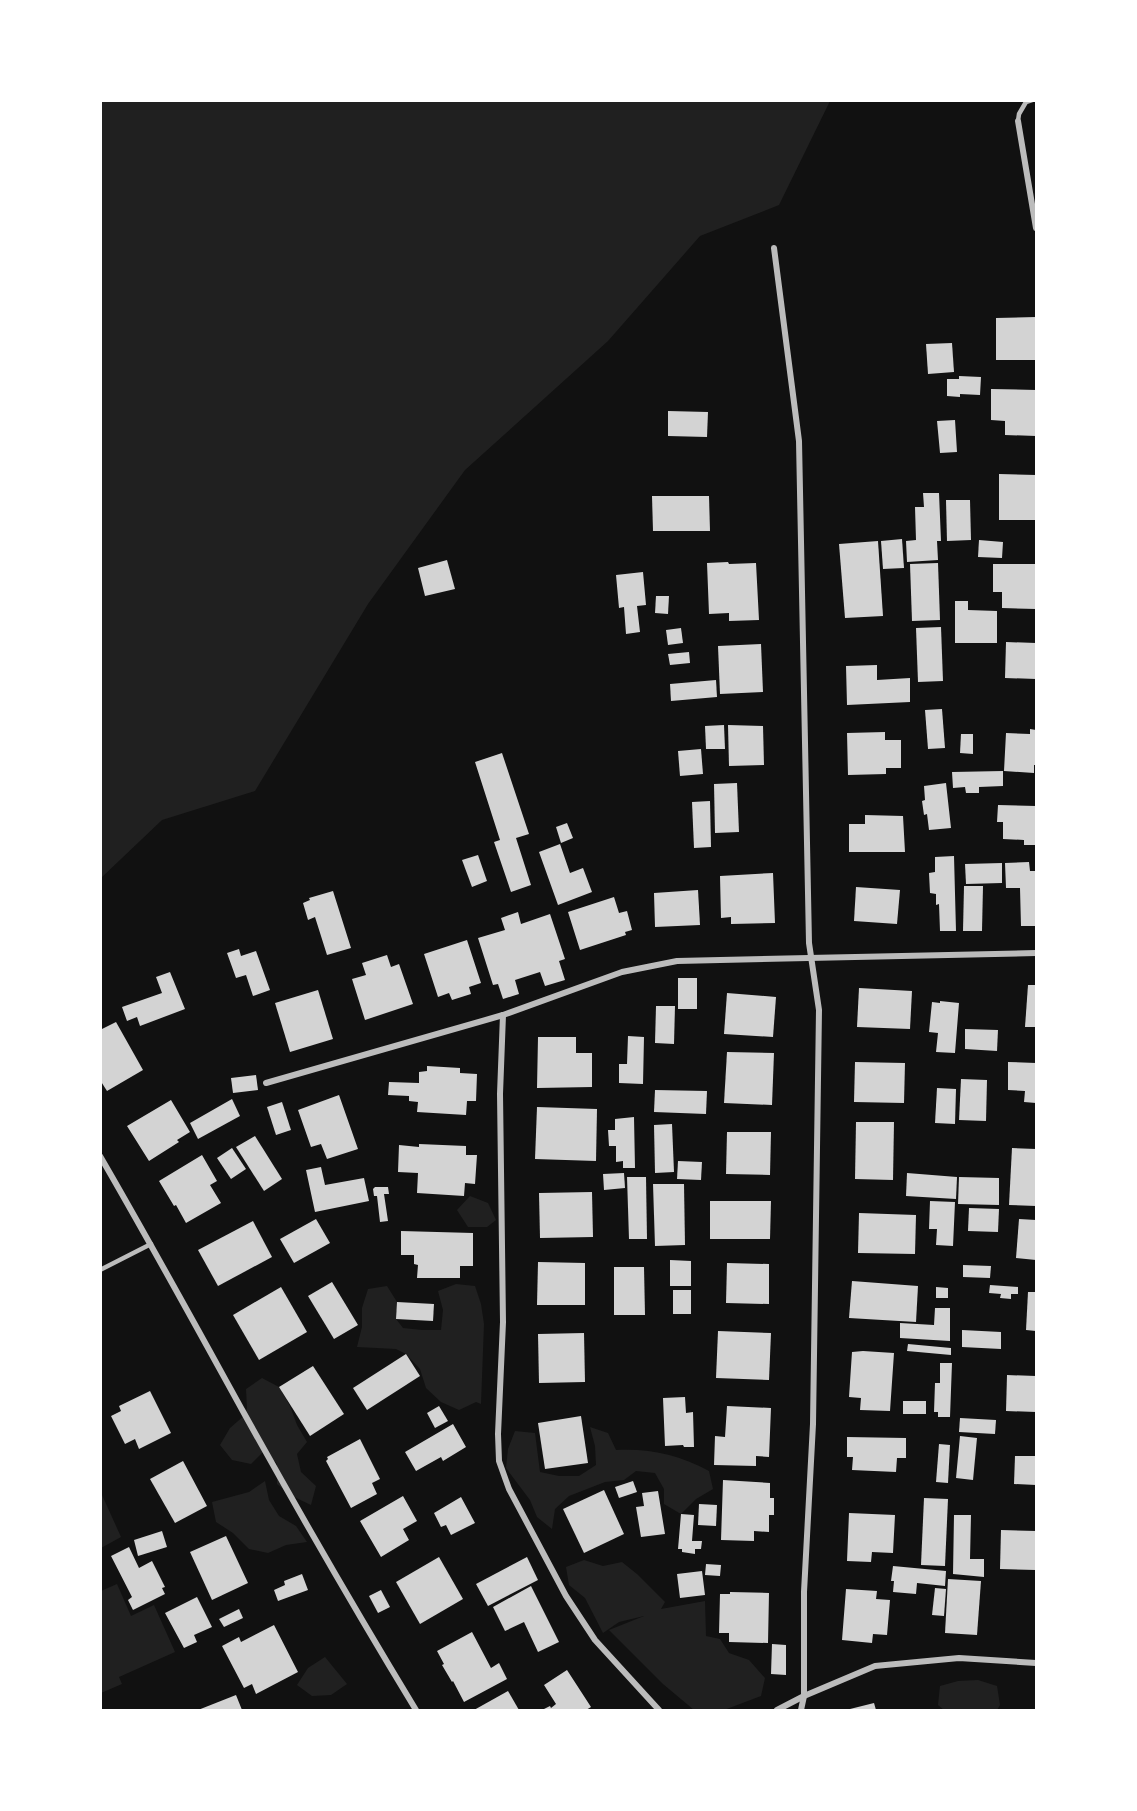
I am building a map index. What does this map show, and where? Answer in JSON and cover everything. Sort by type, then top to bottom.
[{"type":"street","points":[[1018,122],[1036,228]]},
{"type":"street","points":[[774,248],[799,441],[809,943],[819,1010],[813,1424],[804,1592],[804,1696],[801,1710]]},
{"type":"street","points":[[266,1083],[503,1015],[622,972],[677,961],[1036,953]]},
{"type":"street","points":[[503,1015],[500,1094],[503,1322],[498,1434],[500,1461],[509,1489],[566,1596],[595,1640],[659,1710]]},
{"type":"street","points":[[100,1156],[152,1244],[348,1599],[416,1710]]},
{"type":"street","points":[[777,1710],[875,1666],[959,1658],[1036,1663]]},
{"type":"lane","points":[[1018,122],[1019,114],[1026,102],[1032,100]]},
{"type":"lane","points":[[100,1270],[152,1244]]},
{"type":"shaded area","points":[[101,100],[830,101],[779,205],[700,236],[608,341],[465,470],[368,604],[255,791],[162,820],[101,878]]},
{"type":"shaded area","points":[[470,1196],[488,1203],[496,1220],[487,1227],[468,1227],[457,1210]]},
{"type":"shaded area","points":[[456,1284],[475,1286],[484,1324],[481,1404],[476,1402],[459,1410],[441,1402],[426,1388],[420,1369],[406,1354],[396,1349],[357,1347],[362,1327],[362,1308],[368,1289],[387,1286],[397,1302],[396,1319],[403,1328],[441,1330],[443,1310],[438,1291]]},
{"type":"shaded area","points":[[262,1378],[279,1387],[307,1442],[297,1454],[301,1472],[316,1486],[311,1505],[292,1496],[277,1484],[277,1464],[265,1450],[251,1464],[232,1460],[220,1445],[230,1428],[245,1415],[246,1389]]},
{"type":"shaded area","points":[[590,1427],[608,1433],[616,1450],[652,1452],[698,1465],[709,1471],[713,1489],[696,1499],[681,1514],[664,1504],[664,1489],[655,1473],[636,1471],[624,1480],[605,1482],[569,1496],[555,1509],[552,1529],[537,1517],[530,1500],[506,1468],[508,1449],[515,1431],[535,1433],[540,1472],[559,1476],[579,1476],[596,1465],[595,1446]]},
{"type":"shaded area","points":[[265,1481],[269,1500],[279,1516],[296,1526],[307,1542],[286,1545],[268,1553],[249,1549],[233,1533],[216,1522],[212,1502],[249,1492]]},
{"type":"shaded area","points":[[102,1495],[121,1537],[101,1548],[100,1496]]},
{"type":"shaded area","points":[[584,1560],[603,1566],[622,1562],[665,1602],[661,1609],[705,1601],[706,1636],[720,1639],[729,1653],[749,1660],[765,1678],[761,1696],[724,1710],[694,1710],[663,1684],[609,1630],[644,1616],[619,1622],[603,1633],[585,1598],[569,1585],[566,1567]]},
{"type":"shaded area","points":[[117,1584],[131,1616],[154,1605],[175,1652],[119,1677],[122,1684],[101,1693],[101,1591]]},
{"type":"shaded area","points":[[325,1657],[347,1684],[331,1695],[312,1696],[297,1685],[308,1668]]},
{"type":"shaded area","points":[[978,1680],[997,1686],[1000,1705],[997,1710],[944,1710],[938,1705],[940,1686],[958,1681]]},
{"type":"building","points":[[1036,317],[1036,360],[996,360],[996,318]]},
{"type":"building","points":[[952,343],[954,372],[928,374],[926,344]]},
{"type":"building","points":[[959,376],[981,377],[980,395],[947,396],[947,379],[959,379]]},
{"type":"building","points":[[991,389],[1036,390],[1036,436],[1005,435],[1005,421],[991,420]]},
{"type":"building","points":[[668,411],[708,412],[707,437],[668,436]]},
{"type":"building","points":[[955,420],[957,452],[940,453],[937,421]]},
{"type":"building","points":[[999,474],[1036,475],[1036,520],[999,520]]},
{"type":"building","points":[[923,493],[939,493],[941,541],[937,541],[938,560],[907,562],[906,541],[916,540],[915,507],[924,507]]},
{"type":"building","points":[[652,496],[709,496],[710,531],[653,531]]},
{"type":"building","points":[[946,500],[970,500],[971,540],[947,541]]},
{"type":"building","points":[[902,539],[904,568],[883,569],[881,541]]},
{"type":"building","points":[[979,540],[1003,542],[1002,558],[978,557]]},
{"type":"building","points":[[878,541],[883,616],[845,618],[839,544]]},
{"type":"building","points":[[447,560],[455,589],[425,596],[418,568]]},
{"type":"building","points":[[728,562],[729,564],[756,563],[759,620],[729,621],[729,613],[709,614],[707,563]]},
{"type":"building","points":[[938,563],[940,620],[912,621],[910,564]]},
{"type":"building","points":[[993,564],[1036,564],[1036,609],[1002,608],[1002,592],[993,592]]},
{"type":"building","points":[[643,572],[646,605],[637,606],[640,632],[626,634],[624,607],[619,608],[616,575]]},
{"type":"building","points":[[656,596],[669,596],[668,614],[655,613]]},
{"type":"building","points":[[955,601],[968,601],[968,610],[997,611],[997,643],[955,643]]},
{"type":"building","points":[[941,627],[943,681],[918,682],[916,628]]},
{"type":"building","points":[[681,628],[683,643],[668,645],[666,630]]},
{"type":"building","points":[[1006,642],[1036,643],[1036,679],[1005,678]]},
{"type":"building","points":[[761,644],[763,692],[720,694],[718,646]]},
{"type":"building","points":[[689,652],[690,663],[670,665],[668,654]]},
{"type":"building","points":[[877,665],[877,680],[910,678],[910,702],[847,705],[846,666]]},
{"type":"building","points":[[716,680],[717,697],[671,701],[670,684]]},
{"type":"building","points":[[942,709],[945,748],[928,749],[925,710]]},
{"type":"building","points":[[724,725],[725,749],[706,749],[705,726]]},
{"type":"building","points":[[728,725],[763,726],[764,765],[729,766]]},
{"type":"building","points":[[1030,729],[1036,730],[1034,773],[1004,771],[1006,733],[1030,734]]},
{"type":"building","points":[[885,732],[885,740],[901,740],[901,768],[886,768],[886,774],[848,775],[847,733]]},
{"type":"building","points":[[961,734],[973,734],[973,754],[960,753]]},
{"type":"building","points":[[701,749],[703,774],[680,776],[678,751]]},
{"type":"building","points":[[502,753],[529,834],[516,838],[531,885],[511,892],[494,842],[500,840],[475,762]]},
{"type":"building","points":[[1003,771],[1003,786],[979,787],[979,793],[966,793],[965,787],[953,788],[952,772]]},
{"type":"building","points":[[737,783],[739,832],[715,833],[714,784]]},
{"type":"building","points":[[946,783],[951,828],[929,830],[927,814],[924,815],[922,801],[925,800],[924,786]]},
{"type":"building","points":[[710,801],[711,847],[694,848],[692,802]]},
{"type":"building","points":[[998,805],[1036,806],[1036,845],[1024,845],[1024,840],[1003,839],[1003,822],[997,822]]},
{"type":"building","points":[[865,815],[903,816],[905,852],[849,852],[849,824],[865,824]]},
{"type":"building","points":[[567,823],[573,838],[561,843],[556,827]]},
{"type":"building","points":[[560,844],[570,873],[583,868],[592,892],[558,905],[539,852]]},
{"type":"building","points":[[478,855],[487,881],[472,887],[462,860]]},
{"type":"building","points":[[954,856],[956,931],[940,931],[939,904],[936,905],[936,894],[930,893],[929,873],[935,872],[935,857]]},
{"type":"building","points":[[1029,862],[1030,871],[1036,871],[1036,926],[1021,926],[1020,888],[1006,888],[1005,863]]},
{"type":"building","points":[[1002,863],[1002,883],[966,884],[965,864]]},
{"type":"building","points":[[773,873],[775,923],[731,924],[731,917],[721,918],[720,876]]},
{"type":"building","points":[[964,886],[983,886],[982,931],[963,931]]},
{"type":"building","points":[[856,887],[900,890],[897,924],[854,921]]},
{"type":"building","points":[[698,890],[700,925],[655,927],[654,893]]},
{"type":"building","points":[[333,891],[351,948],[327,955],[315,917],[308,920],[303,903],[310,900],[309,898]]},
{"type":"building","points":[[614,897],[619,913],[627,911],[632,930],[625,932],[626,935],[580,950],[568,912]]},
{"type":"building","points":[[518,912],[521,924],[550,914],[565,959],[559,961],[565,980],[545,986],[540,972],[515,980],[519,994],[503,999],[498,984],[493,985],[478,938],[505,930],[501,918]]},
{"type":"building","points":[[467,940],[481,983],[469,987],[471,994],[452,1000],[449,993],[438,997],[424,954]]},
{"type":"building","points":[[239,949],[241,956],[256,951],[270,990],[253,996],[246,975],[236,978],[227,953]]},
{"type":"building","points":[[387,955],[391,967],[399,964],[413,1004],[365,1020],[352,979],[366,975],[362,963]]},
{"type":"building","points":[[170,972],[185,1009],[140,1026],[137,1017],[127,1021],[122,1007],[162,993],[156,977]]},
{"type":"building","points":[[678,978],[697,978],[697,1009],[678,1009]]},
{"type":"building","points":[[1028,985],[1036,985],[1036,1027],[1025,1027]]},
{"type":"building","points":[[859,988],[912,991],[910,1029],[857,1027]]},
{"type":"building","points":[[318,990],[333,1039],[290,1052],[275,1003]]},
{"type":"building","points":[[727,993],[776,997],[773,1037],[724,1034]]},
{"type":"building","points":[[940,1001],[959,1003],[955,1053],[936,1052],[938,1033],[929,1032],[932,1002],[940,1003]]},
{"type":"building","points":[[656,1006],[675,1006],[674,1044],[655,1043]]},
{"type":"building","points":[[116,1022],[143,1070],[107,1091],[100,1080],[100,1030]]},
{"type":"building","points":[[965,1029],[998,1030],[997,1051],[965,1049]]},
{"type":"building","points":[[628,1036],[644,1037],[643,1084],[619,1083],[619,1064],[627,1064]]},
{"type":"building","points":[[538,1037],[576,1037],[576,1053],[592,1053],[592,1087],[537,1088]]},
{"type":"building","points":[[727,1052],[774,1053],[772,1105],[724,1103]]},
{"type":"building","points":[[855,1062],[905,1063],[904,1103],[854,1102]]},
{"type":"building","points":[[1008,1062],[1036,1063],[1036,1103],[1024,1102],[1025,1091],[1008,1090]]},
{"type":"building","points":[[427,1066],[460,1068],[460,1073],[477,1074],[476,1101],[467,1101],[466,1115],[417,1112],[418,1102],[409,1101],[409,1096],[388,1095],[389,1082],[419,1083],[419,1072],[427,1071]]},
{"type":"building","points":[[256,1075],[258,1090],[233,1093],[231,1078]]},
{"type":"building","points":[[961,1079],[987,1080],[986,1121],[959,1120]]},
{"type":"building","points":[[937,1088],[956,1089],[955,1124],[935,1123]]},
{"type":"building","points":[[655,1090],[707,1091],[706,1114],[654,1112]]},
{"type":"building","points":[[339,1095],[358,1149],[327,1159],[321,1144],[311,1147],[298,1110]]},
{"type":"building","points":[[232,1099],[240,1116],[198,1139],[190,1123]]},
{"type":"building","points":[[171,1100],[190,1132],[177,1140],[179,1142],[149,1161],[127,1126]]},
{"type":"building","points":[[282,1102],[291,1130],[276,1135],[267,1107]]},
{"type":"building","points":[[537,1107],[597,1109],[596,1161],[535,1159]]},
{"type":"building","points":[[634,1117],[635,1168],[623,1168],[623,1161],[616,1162],[616,1146],[609,1146],[608,1130],[615,1130],[615,1119]]},
{"type":"building","points":[[856,1122],[894,1122],[893,1180],[855,1179]]},
{"type":"building","points":[[672,1124],[674,1172],[655,1173],[654,1125]]},
{"type":"building","points":[[727,1132],[771,1132],[770,1175],[726,1174]]},
{"type":"building","points":[[255,1136],[282,1179],[264,1191],[236,1147]]},
{"type":"building","points":[[419,1144],[466,1146],[466,1155],[477,1155],[475,1184],[465,1183],[464,1196],[417,1193],[418,1173],[398,1172],[399,1145],[419,1147]]},
{"type":"building","points":[[232,1148],[246,1169],[231,1179],[217,1158]]},
{"type":"building","points":[[1012,1148],[1036,1149],[1036,1206],[1009,1205]]},
{"type":"building","points":[[202,1155],[217,1181],[210,1185],[221,1203],[186,1223],[159,1181]]},
{"type":"building","points":[[678,1161],[702,1162],[701,1180],[677,1179]]},
{"type":"building","points":[[321,1167],[325,1185],[364,1178],[369,1201],[315,1212],[306,1170]]},
{"type":"building","points":[[624,1173],[625,1188],[604,1190],[603,1174]]},
{"type":"building","points":[[907,1173],[957,1177],[956,1199],[906,1196]]},
{"type":"building","points":[[627,1177],[646,1177],[647,1239],[629,1239]]},
{"type":"building","points":[[959,1177],[999,1178],[999,1205],[958,1204]]},
{"type":"building","points":[[653,1184],[684,1184],[685,1245],[655,1246]]},
{"type":"building","points":[[388,1187],[389,1194],[384,1194],[388,1221],[380,1222],[377,1196],[374,1196],[373,1189]]},
{"type":"building","points":[[592,1192],[593,1237],[540,1238],[539,1193]]},
{"type":"building","points":[[710,1201],[771,1201],[770,1239],[710,1239]]},
{"type":"building","points":[[930,1201],[955,1202],[953,1246],[936,1245],[937,1229],[929,1229]]},
{"type":"building","points":[[969,1208],[999,1209],[998,1232],[968,1231]]},
{"type":"building","points":[[859,1213],[916,1215],[915,1254],[858,1253]]},
{"type":"building","points":[[316,1219],[330,1243],[294,1263],[280,1239]]},
{"type":"building","points":[[1019,1219],[1036,1220],[1036,1260],[1016,1258]]},
{"type":"building","points":[[253,1221],[272,1257],[218,1286],[198,1250]]},
{"type":"building","points":[[401,1231],[473,1233],[473,1266],[460,1266],[460,1278],[417,1278],[418,1265],[414,1264],[414,1255],[401,1255]]},
{"type":"building","points":[[670,1260],[691,1261],[691,1286],[670,1286]]},
{"type":"building","points":[[538,1262],[585,1263],[585,1305],[537,1305]]},
{"type":"building","points":[[727,1263],[769,1264],[769,1304],[726,1303]]},
{"type":"building","points":[[963,1265],[991,1266],[990,1278],[963,1277]]},
{"type":"building","points":[[614,1267],[644,1267],[645,1315],[614,1315]]},
{"type":"building","points":[[852,1281],[918,1286],[916,1322],[849,1318]]},
{"type":"building","points":[[332,1282],[358,1325],[334,1339],[308,1296]]},
{"type":"building","points":[[990,1285],[1018,1287],[1018,1294],[1011,1294],[1011,1299],[1000,1298],[1001,1294],[989,1293]]},
{"type":"building","points":[[281,1287],[307,1332],[259,1360],[233,1315]]},
{"type":"building","points":[[936,1287],[948,1288],[948,1298],[936,1298]]},
{"type":"building","points":[[673,1290],[691,1290],[691,1314],[673,1314]]},
{"type":"building","points":[[1028,1292],[1036,1292],[1036,1331],[1026,1330]]},
{"type":"building","points":[[397,1302],[434,1304],[433,1321],[396,1319]]},
{"type":"building","points":[[935,1308],[950,1308],[950,1341],[900,1338],[900,1323],[934,1325]]},
{"type":"building","points":[[962,1330],[1001,1332],[1001,1349],[962,1347]]},
{"type":"building","points":[[718,1331],[771,1333],[769,1380],[716,1378]]},
{"type":"building","points":[[584,1333],[585,1382],[539,1383],[538,1334]]},
{"type":"building","points":[[908,1344],[951,1348],[951,1355],[907,1351]]},
{"type":"building","points":[[852,1352],[894,1353],[890,1411],[860,1410],[861,1398],[849,1397]]},
{"type":"building","points":[[406,1354],[420,1376],[367,1410],[353,1388]]},
{"type":"building","points":[[940,1363],[952,1363],[950,1417],[938,1417],[938,1412],[934,1412],[935,1383],[940,1383]]},
{"type":"building","points":[[313,1366],[344,1414],[310,1436],[279,1387]]},
{"type":"building","points":[[1007,1375],[1036,1376],[1036,1412],[1006,1411]]},
{"type":"building","points":[[150,1391],[171,1433],[139,1449],[135,1439],[125,1444],[111,1416],[121,1411],[119,1406]]},
{"type":"building","points":[[685,1397],[686,1413],[693,1412],[694,1447],[665,1446],[663,1398]]},
{"type":"building","points":[[903,1401],[926,1401],[926,1414],[903,1414]]},
{"type":"building","points":[[439,1406],[448,1421],[435,1428],[427,1413]]},
{"type":"building","points":[[727,1406],[771,1408],[769,1457],[756,1456],[756,1466],[714,1465],[715,1436],[725,1437]]},
{"type":"building","points":[[581,1416],[588,1463],[545,1469],[538,1423]]},
{"type":"building","points":[[960,1418],[996,1420],[995,1434],[959,1432]]},
{"type":"building","points":[[453,1424],[466,1447],[443,1461],[441,1457],[416,1471],[405,1452]]},
{"type":"building","points":[[960,1436],[977,1438],[973,1480],[956,1478]]},
{"type":"building","points":[[847,1437],[906,1438],[906,1458],[897,1458],[896,1472],[852,1470],[853,1457],[847,1457]]},
{"type":"building","points":[[360,1439],[380,1479],[372,1483],[377,1494],[351,1508],[326,1461],[327,1457]]},
{"type":"building","points":[[939,1444],[950,1445],[948,1483],[936,1482]]},
{"type":"building","points":[[1015,1456],[1036,1456],[1036,1485],[1014,1484]]},
{"type":"building","points":[[183,1461],[207,1506],[175,1523],[150,1479]]},
{"type":"building","points":[[723,1480],[770,1483],[770,1498],[774,1498],[774,1515],[769,1515],[769,1532],[754,1531],[754,1541],[721,1540]]},
{"type":"building","points":[[633,1481],[637,1492],[619,1498],[615,1487]]},
{"type":"building","points":[[604,1490],[624,1534],[584,1553],[563,1509]]},
{"type":"building","points":[[658,1491],[665,1534],[641,1537],[636,1507],[644,1506],[642,1493]]},
{"type":"building","points":[[403,1496],[417,1521],[403,1529],[409,1540],[381,1557],[360,1521]]},
{"type":"building","points":[[461,1497],[475,1523],[451,1535],[446,1525],[441,1527],[434,1513]]},
{"type":"building","points":[[924,1498],[948,1499],[945,1566],[921,1565]]},
{"type":"building","points":[[699,1504],[717,1505],[716,1526],[698,1525]]},
{"type":"building","points":[[849,1513],[895,1515],[893,1553],[872,1552],[871,1562],[847,1561]]},
{"type":"building","points":[[681,1514],[694,1515],[692,1541],[702,1541],[701,1549],[695,1549],[695,1554],[678,1549]]},
{"type":"building","points":[[954,1515],[971,1515],[970,1559],[984,1559],[984,1577],[953,1574]]},
{"type":"building","points":[[1001,1530],[1036,1531],[1036,1570],[1000,1569]]},
{"type":"building","points":[[162,1531],[167,1547],[138,1556],[134,1540]]},
{"type":"building","points":[[226,1536],[248,1583],[212,1600],[190,1552]]},
{"type":"building","points":[[129,1547],[139,1568],[152,1561],[165,1587],[162,1588],[165,1594],[133,1610],[128,1600],[132,1597],[111,1556]]},
{"type":"building","points":[[439,1557],[463,1599],[420,1624],[396,1582]]},
{"type":"building","points":[[527,1557],[538,1580],[488,1606],[476,1584]]},
{"type":"building","points":[[706,1564],[721,1565],[720,1576],[705,1575]]},
{"type":"building","points":[[893,1566],[946,1571],[945,1586],[917,1583],[916,1594],[893,1592],[894,1581],[891,1581]]},
{"type":"building","points":[[702,1571],[705,1595],[680,1598],[677,1574]]},
{"type":"building","points":[[302,1574],[308,1590],[278,1601],[274,1590],[285,1585],[284,1581]]},
{"type":"building","points":[[948,1579],[981,1581],[977,1635],[945,1633]]},
{"type":"building","points":[[531,1586],[559,1642],[538,1652],[524,1622],[505,1631],[493,1607]]},
{"type":"building","points":[[935,1588],[946,1589],[944,1616],[932,1615]]},
{"type":"building","points":[[846,1589],[877,1591],[876,1599],[890,1600],[887,1635],[873,1634],[872,1643],[842,1640]]},
{"type":"building","points":[[381,1590],[390,1607],[378,1613],[369,1596]]},
{"type":"building","points":[[730,1592],[769,1593],[768,1643],[729,1642],[729,1633],[719,1633],[720,1594],[730,1594]]},
{"type":"building","points":[[197,1597],[212,1627],[194,1635],[197,1642],[184,1648],[165,1613]]},
{"type":"building","points":[[239,1609],[243,1618],[224,1627],[219,1619]]},
{"type":"building","points":[[274,1625],[298,1672],[256,1694],[252,1684],[244,1688],[222,1646],[239,1637],[241,1642]]},
{"type":"building","points":[[472,1632],[491,1668],[499,1663],[507,1679],[464,1702],[442,1665],[444,1664],[437,1651]]},
{"type":"building","points":[[772,1644],[786,1645],[786,1675],[771,1674]]},
{"type":"building","points":[[567,1670],[591,1707],[586,1710],[542,1710],[556,1704],[544,1685]]},
{"type":"building","points":[[508,1691],[519,1710],[474,1710]]},
{"type":"building","points":[[236,1695],[242,1710],[198,1710]]},
{"type":"building","points":[[874,1703],[876,1710],[846,1710]]}]
